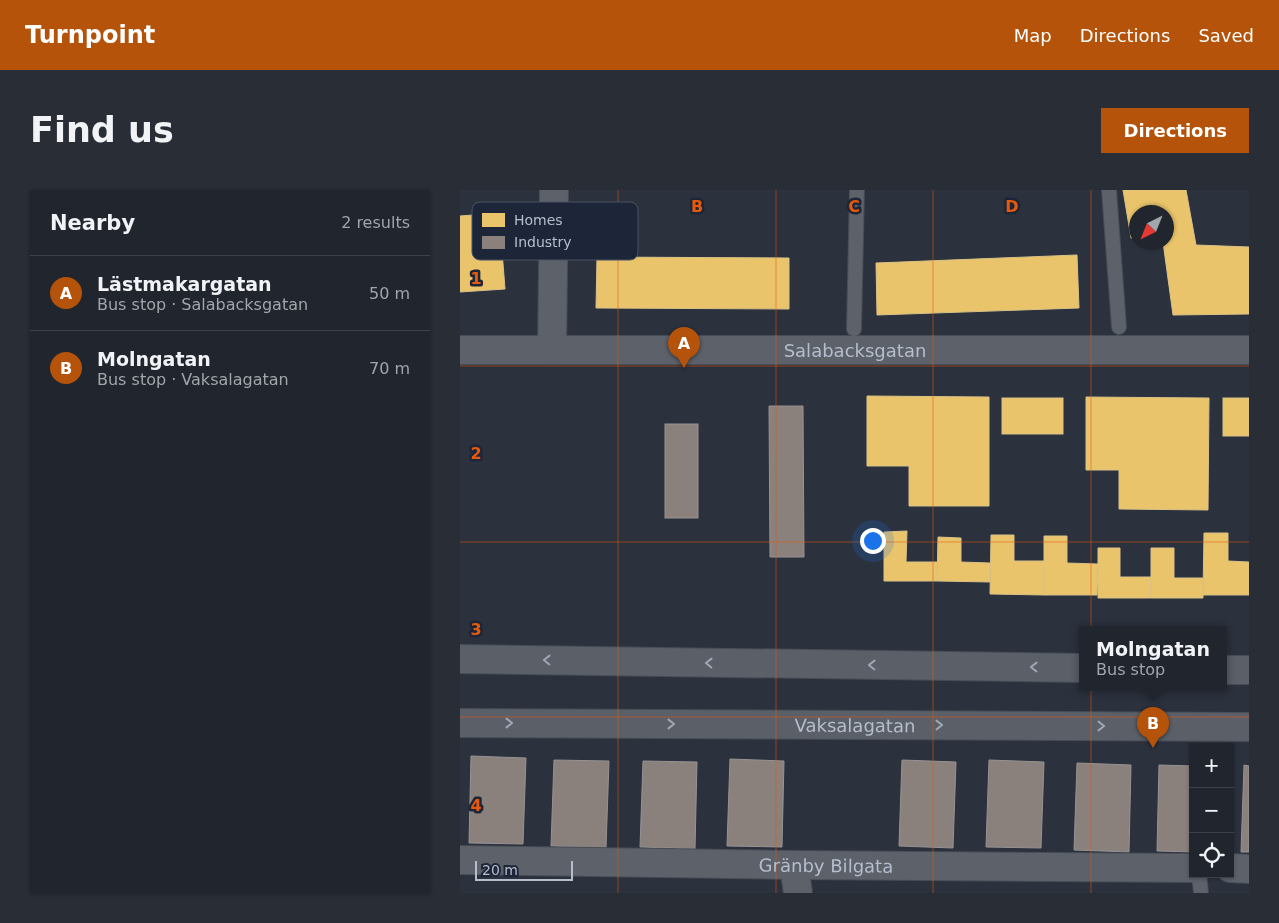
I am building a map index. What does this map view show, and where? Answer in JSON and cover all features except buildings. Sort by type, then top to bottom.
[{"type":"main road","points":[[460,659],[1079,668]]},
{"type":"main road","points":[[1227,670],[1249,670]]},
{"type":"main road","name":"Vaksalagatan","points":[[460,723],[1249,727]]},
{"type":"street","points":[[552,350],[553,260]]},
{"type":"street","name":"Salabacksgatan","points":[[460,350],[1249,350]]},
{"type":"street","name":"Gränby Bilgata","points":[[460,860],[1189,868]]},
{"type":"street","points":[[794,865],[798,893]]},
{"type":"street","points":[[1234,868],[1249,869]]},
{"type":"lane","points":[[854,328],[857,190]]},
{"type":"lane","points":[[1109,190],[1119,327]]},
{"type":"lane","points":[[1199,878],[1201,893]]},
{"type":"place","name":"Lästmakargatan","points":[[684,368]]},
{"type":"place","name":"Molngatan","points":[[1153,748]]}]
